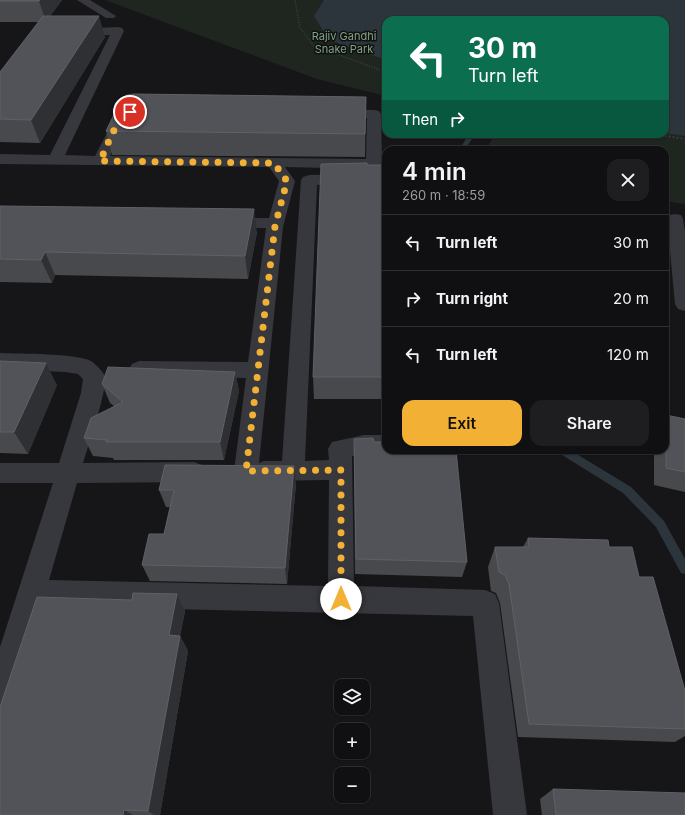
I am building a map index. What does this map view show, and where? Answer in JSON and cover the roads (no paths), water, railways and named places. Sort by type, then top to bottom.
[{"type":"street","points":[[82,0],[110,16]]},
{"type":"street","points":[[58,32],[118,32],[58,153]]},
{"type":"street","points":[[100,161],[124,115],[135,111]]},
{"type":"street","points":[[0,146],[58,153],[100,161],[374,164],[374,114],[320,113]]},
{"type":"street","points":[[0,159],[58,153]]},
{"type":"street","points":[[228,471],[258,370],[275,226],[287,181],[274,163]]},
{"type":"street","points":[[293,471],[309,180],[382,179]]},
{"type":"street","points":[[675,219],[685,304]]},
{"type":"street","points":[[204,224],[275,224],[275,226]]},
{"type":"street","points":[[0,361],[65,364],[104,369],[258,370]]},
{"type":"street","points":[[0,690],[32,593],[92,393],[94,377],[104,369]]},
{"type":"street","points":[[341,599],[340,449],[364,444],[382,444]]},
{"type":"street","points":[[0,473],[341,470]]},
{"type":"street","points":[[32,593],[485,603],[510,815]]},
{"type":"waterway","points":[[464,146],[470,138]]},
{"type":"waterway","points":[[568,454],[627,490],[660,524],[685,569]]},
{"type":"park label","name":"Rajiv Gandhi Snake Park","points":[[344,42]]}]
